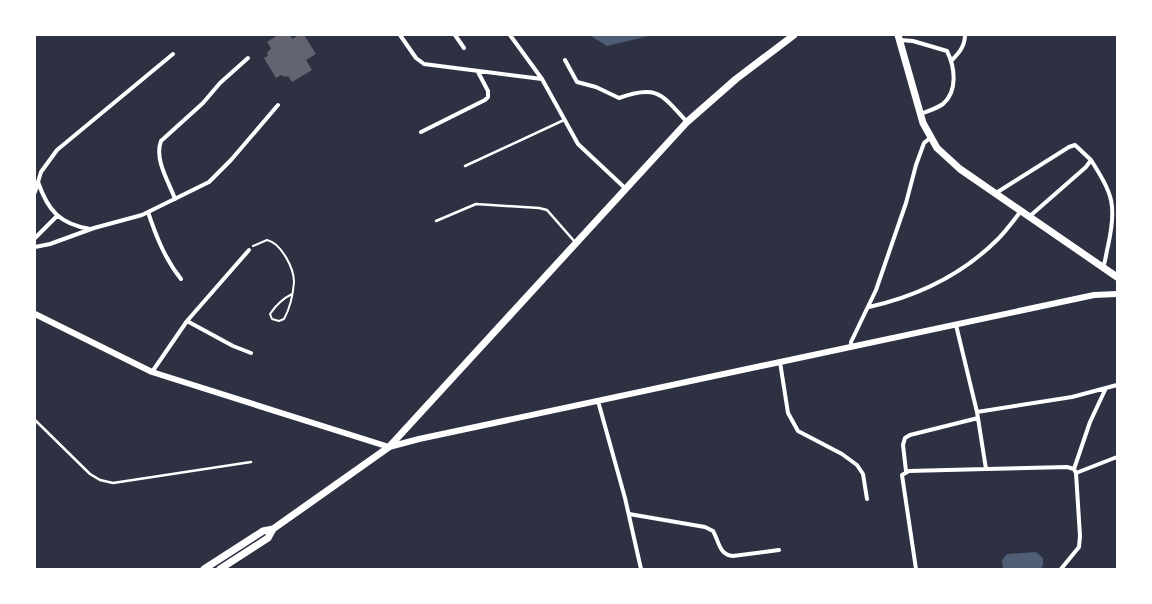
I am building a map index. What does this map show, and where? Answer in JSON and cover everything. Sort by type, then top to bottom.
[{"type":"main road","points":[[220,569],[268,538],[274,529],[389,448],[687,122],[736,79],[794,35]]},
{"type":"main road","points":[[899,38],[920,114],[930,138],[937,148],[960,169],[1117,277]]},
{"type":"main road","points":[[204,569],[263,531],[274,529]]},
{"type":"street","points":[[400,35],[416,58],[424,64],[542,79]]},
{"type":"street","points":[[455,35],[464,48]]},
{"type":"street","points":[[510,35],[542,79],[578,144],[626,189]]},
{"type":"street","points":[[952,60],[960,51],[965,40],[965,35]]},
{"type":"street","points":[[899,38],[947,51],[952,60],[954,76],[951,94],[937,108],[920,114]]},
{"type":"street","points":[[35,192],[41,172],[57,150],[173,54]]},
{"type":"street","points":[[175,200],[159,159],[162,141],[203,103],[220,83],[248,58]]},
{"type":"street","points":[[564,60],[577,82],[596,87],[619,98],[646,90],[657,93],[687,122]]},
{"type":"street","points":[[421,132],[485,100],[488,97],[488,91],[478,72]]},
{"type":"street","points":[[35,247],[50,244],[90,229],[148,212],[209,182],[278,105]]},
{"type":"street","points":[[851,347],[851,342],[869,307],[906,204],[916,165],[924,143],[930,138]]},
{"type":"street","points":[[996,193],[1069,147],[1075,146],[1091,160],[1115,201],[1113,219],[1103,267]]},
{"type":"street","points":[[1030,216],[1086,167],[1091,160]]},
{"type":"street","points":[[38,182],[46,203],[57,216],[74,226],[90,229]]},
{"type":"street","points":[[869,307],[912,295],[945,280],[998,239],[1021,211]]},
{"type":"street","points":[[148,212],[158,241],[172,268],[181,279]]},
{"type":"street","points":[[35,238],[57,216]]},
{"type":"street","points":[[152,372],[187,321],[249,250]]},
{"type":"street","points":[[35,314],[152,372],[389,448],[419,439],[1094,295],[1117,294]]},
{"type":"street","points":[[187,321],[233,346],[252,353]]},
{"type":"street","points":[[956,325],[977,412],[986,469]]},
{"type":"street","points":[[780,362],[788,413],[798,431],[842,454],[857,465],[863,474],[866,499]]},
{"type":"street","points":[[977,412],[1072,398],[1117,385]]},
{"type":"street","points":[[1062,569],[1079,547],[1080,536],[1076,473],[1074,469],[1090,422],[1106,388]]},
{"type":"street","points":[[598,401],[629,514],[641,569]]},
{"type":"street","points":[[906,472],[903,445],[905,438],[910,435],[978,418]]},
{"type":"street","points":[[1076,473],[1117,457]]},
{"type":"street","points":[[916,569],[902,475],[906,472],[1067,467],[1074,469]]},
{"type":"street","points":[[629,514],[705,527],[712,531],[721,550],[727,556],[779,550]]},
{"type":"lane","points":[[465,166],[564,120]]},
{"type":"lane","points":[[436,221],[476,204],[539,208],[547,210],[576,243]]},
{"type":"lane","points":[[35,420],[90,474],[100,480],[113,483],[251,462]]},
{"type":"path","points":[[249,250],[255,243],[267,240],[275,243],[280,248],[294,281],[291,302],[284,319],[279,321],[272,319],[270,314],[277,305],[292,294]]},
{"type":"water","points":[[589,35],[653,35],[607,46]]},
{"type":"water","points":[[1036,552],[1043,558],[1043,565],[1041,569],[1003,569],[1002,560],[1007,554]]},
{"type":"building","points":[[278,35],[290,35],[292,39],[299,35],[304,35],[316,54],[306,60],[312,70],[292,82],[288,76],[286,77],[281,75],[276,78],[264,58],[268,56],[267,53],[271,48],[267,42]]}]
